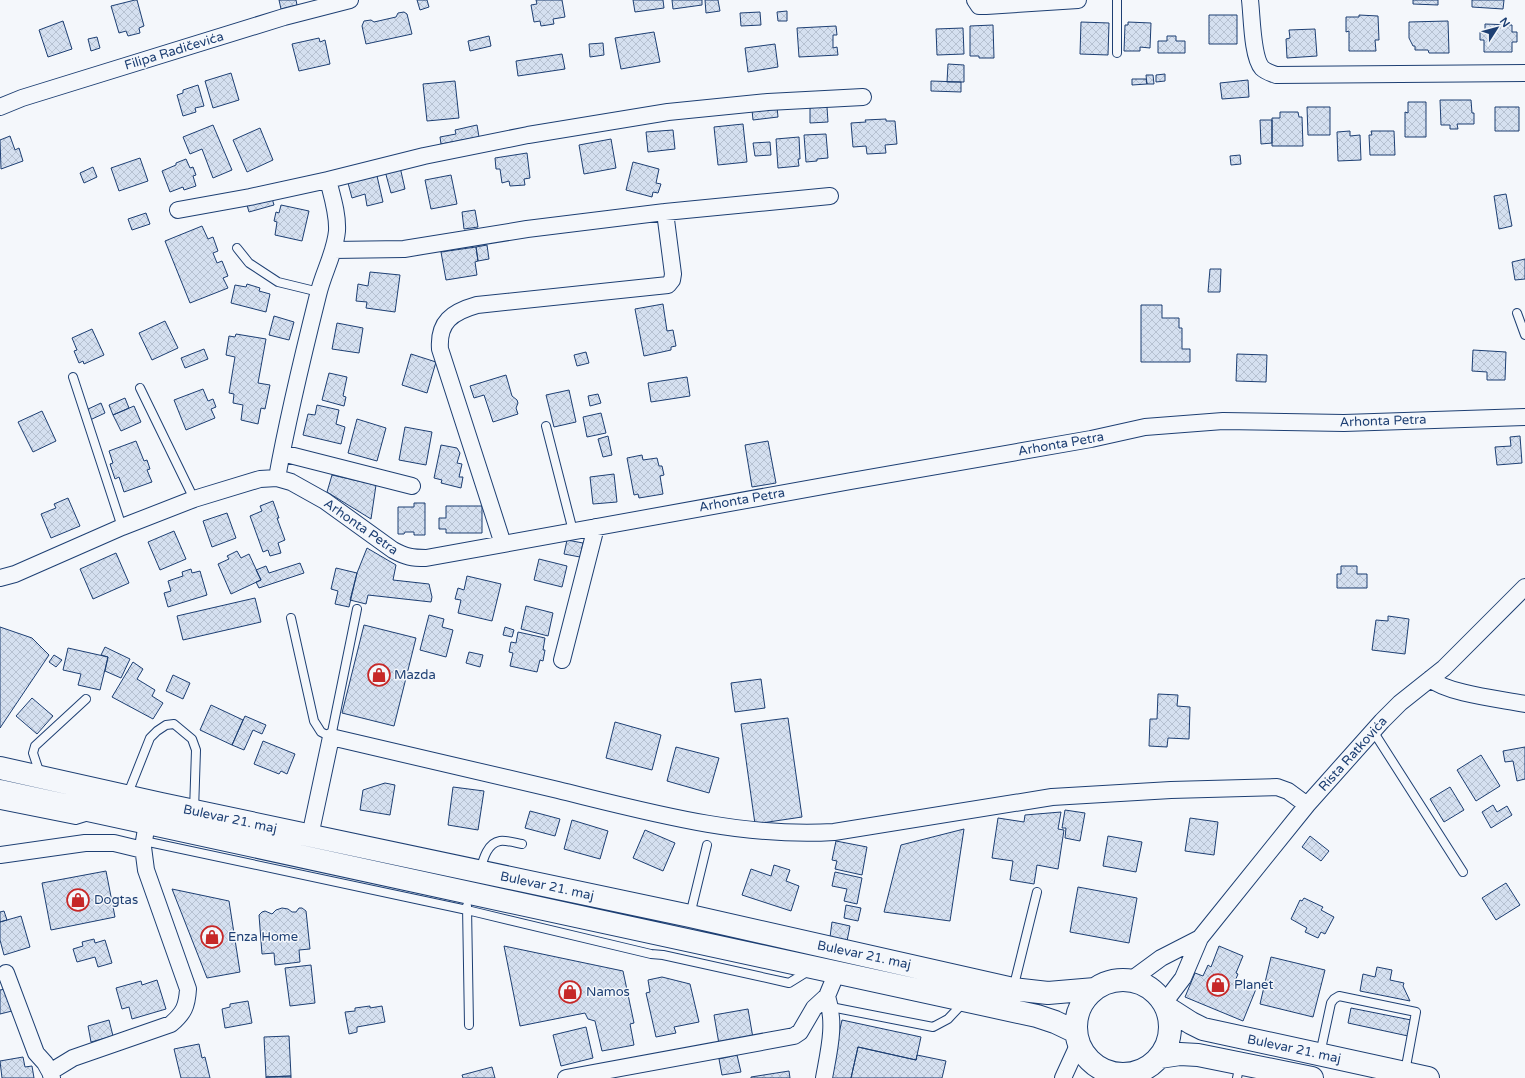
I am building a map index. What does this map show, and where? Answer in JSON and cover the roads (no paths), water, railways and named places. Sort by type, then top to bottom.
[{"type":"main road","name":"Bulevar 21. maj","points":[[0,768],[310,836],[690,916],[1013,989],[1048,993],[1095,989]]},
{"type":"main road","name":"Bulevar 21. maj","points":[[0,791],[95,813],[145,838],[467,902],[667,946],[837,972],[1046,1018],[1078,1037]]},
{"type":"main road","name":"Bulevar 21. maj","points":[[1119,980],[1131,980],[1144,984],[1156,992],[1165,1005],[1170,1020],[1170,1033],[1167,1046],[1160,1057],[1152,1065],[1132,1074],[1117,1076],[1100,1068],[1084,1053],[1078,1037],[1076,1020],[1086,997],[1095,989],[1106,983],[1119,980]]},
{"type":"main road","name":"Bulevar 21. maj","points":[[1165,1005],[1191,1023],[1203,1029],[1428,1078]]},
{"type":"main road","name":"Bulevar 21. maj","points":[[1160,1057],[1180,1054],[1198,1055],[1243,1069],[1312,1078]]},
{"type":"street","name":"Filipa Radičevića","points":[[0,107],[198,43],[284,17],[350,0]]},
{"type":"street","points":[[975,0],[979,6],[986,6],[1078,0]]},
{"type":"street","points":[[1250,0],[1256,58],[1263,69],[1276,75],[1525,73]]},
{"type":"street","points":[[178,210],[250,198],[424,156],[528,135],[668,112],[768,102],[863,97]]},
{"type":"street","points":[[277,478],[298,375],[318,292],[333,250],[337,230],[335,208],[328,180]]},
{"type":"street","points":[[333,250],[404,249],[527,229],[665,212],[830,196]]},
{"type":"street","points":[[503,544],[440,349],[439,339],[441,330],[446,321],[456,313],[477,305],[668,285],[672,280],[672,274],[665,212]]},
{"type":"street","name":"Arhonta Petra","points":[[0,578],[15,574],[122,526],[194,499],[260,479],[277,478],[291,482],[325,501],[405,557],[426,558],[859,479],[1091,439],[1145,427],[1223,421],[1344,422],[1525,417]]},
{"type":"street","points":[[282,453],[412,486]]},
{"type":"street","points":[[562,660],[596,527]]},
{"type":"street","name":"Rista Ratkovića","points":[[1165,1005],[1182,978],[1200,938],[1307,805],[1392,711],[1444,668],[1525,587]]},
{"type":"street","points":[[1430,679],[1437,684],[1453,690],[1525,704]]},
{"type":"street","points":[[310,836],[331,737],[636,810],[710,824],[782,832],[834,832],[1052,797],[1171,790],[1277,787],[1288,791],[1307,805]]},
{"type":"street","points":[[0,855],[85,842],[114,843],[145,838],[146,870],[188,989],[187,1002],[181,1016],[170,1024],[73,1058],[51,1075],[45,1062],[36,1053],[6,972]]},
{"type":"street","name":"Rista Ratkovića","points":[[1131,980],[1162,958],[1200,938]]},
{"type":"street","points":[[824,1078],[832,1036],[829,1002],[837,972]]},
{"type":"street","points":[[571,1078],[789,1038],[800,1032],[814,1008],[829,1002]]},
{"type":"street","points":[[1063,1078],[1078,1037]]},
{"type":"lane","points":[[1117,0],[1117,53]]},
{"type":"lane","points":[[237,248],[249,263],[278,282],[318,292]]},
{"type":"lane","points":[[1517,312],[1525,335]]},
{"type":"lane","points":[[72,376],[122,526]]},
{"type":"lane","points":[[140,388],[194,499]]},
{"type":"lane","points":[[546,426],[574,531]]},
{"type":"lane","points":[[291,618],[314,721],[321,732],[331,737],[357,610]]},
{"type":"lane","points":[[41,777],[33,753],[35,746],[48,732],[86,699]]},
{"type":"lane","points":[[127,796],[150,738],[166,725],[174,724],[192,739],[196,750],[194,811]]},
{"type":"lane","points":[[1373,731],[1463,872]]},
{"type":"lane","points":[[0,805],[76,820],[85,818],[95,813]]},
{"type":"lane","points":[[479,871],[486,853],[492,845],[501,841],[522,844]]},
{"type":"lane","points":[[690,916],[706,845]]},
{"type":"lane","points":[[1013,989],[1036,892]]},
{"type":"lane","points":[[467,902],[468,1024]]},
{"type":"lane","points":[[1320,1055],[1331,1003],[1339,996],[1416,1012],[1405,1073]]},
{"type":"lane","points":[[829,1002],[933,1027],[948,1019],[966,1001]]},
{"type":"lane","points":[[1243,1069],[1278,1078]]},
{"type":"place","name":"Mazda","points":[[379,675]]},
{"type":"place","name":"Dogtas","points":[[78,900]]},
{"type":"place","name":"Enza Home","points":[[212,937]]},
{"type":"place","name":"Planet","points":[[1218,985]]},
{"type":"place","name":"Namos","points":[[570,992]]}]
